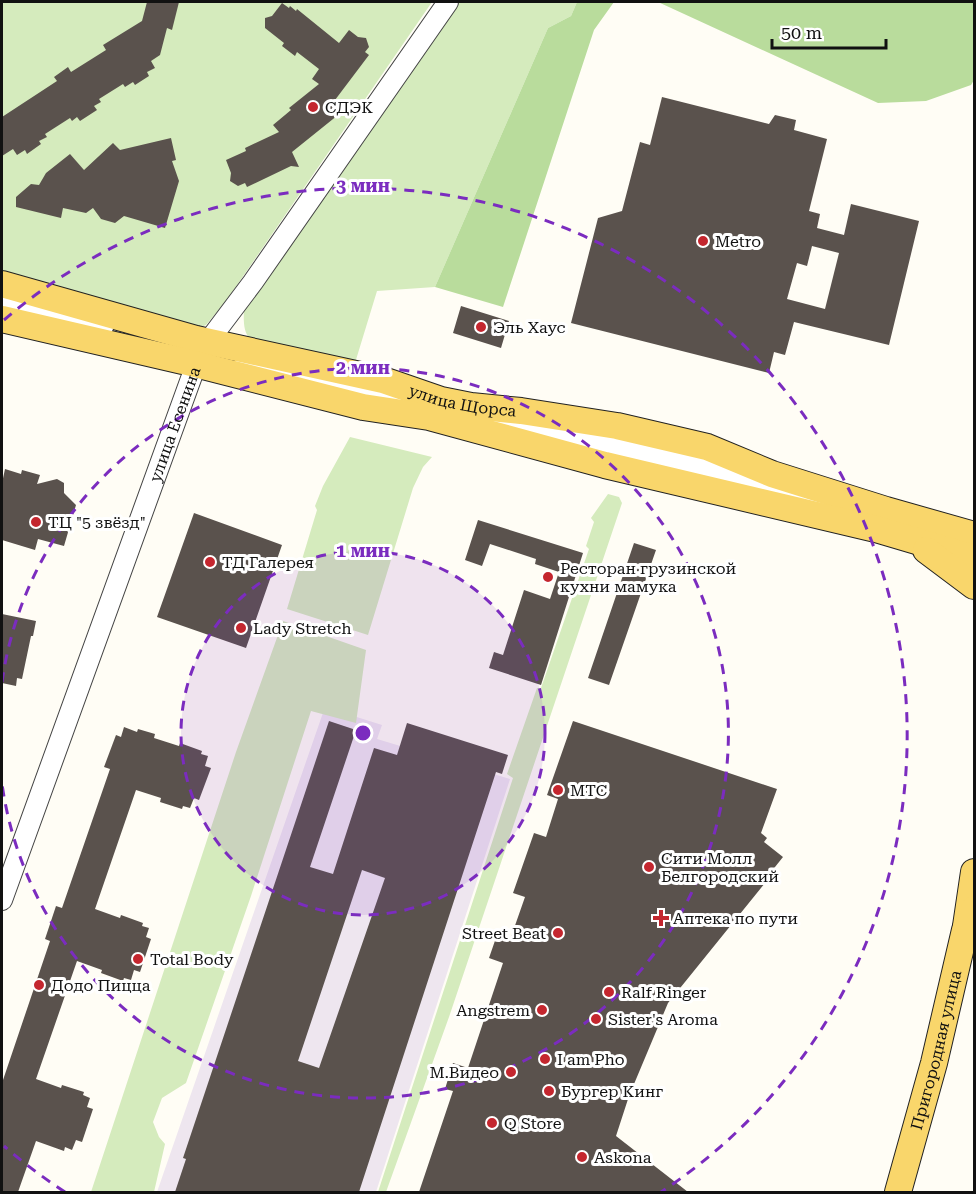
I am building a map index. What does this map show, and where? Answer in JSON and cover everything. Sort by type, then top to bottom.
[{"type":"main road","name":"улица Щорса","points":[[3,301],[202,352],[363,407],[429,417],[605,465],[881,519]]},
{"type":"main road","name":"улица Щорса","points":[[3,301],[202,352],[383,380],[451,402],[617,426],[707,447],[881,519],[916,530],[975,558]]},
{"type":"main road","points":[[916,530],[975,524]]},
{"type":"main road","name":"улица Щорса","points":[[916,530],[975,535]]},
{"type":"main road","points":[[916,530],[975,586]]},
{"type":"main road","name":"Пригородная улица","points":[[898,1192],[934,1063],[970,919],[975,872]]},
{"type":"street","name":"улица Есенина","points":[[2,900],[202,352],[448,2]]},
{"type":"street","name":"улица Щорса","points":[[202,352],[472,419],[610,445],[690,464],[881,519]]},
{"type":"shaded area","points":[[325,707],[382,725],[377,739],[510,779],[376,1192],[157,1192]]},
{"type":"green space","points":[[2,2],[432,2],[226,301],[206,325],[199,328],[2,280]]},
{"type":"green space","points":[[455,2],[577,2],[571,16],[548,28],[435,287],[377,291],[355,363],[250,339],[245,328],[244,306]]},
{"type":"green space","points":[[577,2],[614,2],[594,30],[503,307],[435,287],[548,28],[571,16]]},
{"type":"green space","points":[[658,2],[974,2],[974,80],[971,85],[926,101],[878,103]]},
{"type":"green space","points":[[350,437],[432,457],[423,467],[413,488],[368,635],[287,609],[317,510],[315,506],[323,486]]},
{"type":"green space","points":[[608,494],[619,497],[622,503],[449,1017],[386,1192],[378,1192],[513,778],[507,774],[537,688],[541,688],[589,549],[586,546],[594,522],[591,518]]},
{"type":"green space","points":[[283,621],[366,650],[356,723],[311,711],[251,896],[186,1083],[162,1098],[153,1122],[159,1137],[165,1144],[154,1192],[91,1192],[236,752]]},
{"type":"building","points":[[147,2],[179,2],[172,30],[167,28],[160,55],[151,61],[155,68],[147,72],[149,76],[135,85],[133,82],[125,87],[123,84],[99,99],[101,102],[94,106],[97,110],[80,121],[77,117],[72,121],[70,118],[45,134],[47,137],[39,141],[41,144],[27,154],[25,150],[17,155],[13,149],[2,156],[2,117],[57,81],[54,77],[68,67],[71,72],[106,50],[103,45],[142,21]]},
{"type":"building","points":[[282,3],[296,11],[297,9],[339,43],[349,30],[358,37],[366,38],[369,47],[365,52],[369,55],[335,100],[346,113],[338,115],[292,152],[299,167],[291,166],[247,187],[245,183],[238,186],[230,181],[231,173],[226,160],[279,132],[273,125],[291,110],[289,108],[319,84],[312,79],[319,69],[297,52],[295,56],[282,46],[284,43],[265,28],[265,18],[272,16]]},
{"type":"building","name":"Metro","points":[[662,97],[769,124],[775,115],[796,120],[794,130],[827,139],[809,211],[820,214],[817,228],[844,235],[851,204],[919,221],[889,345],[794,322],[785,355],[774,352],[769,373],[571,323],[598,218],[622,211],[640,142],[650,145]],"holes":[[[812,246],[839,253],[825,309],[787,299],[797,263],[807,266]]]},
{"type":"building","points":[[171,138],[176,160],[172,161],[179,181],[165,228],[124,216],[115,223],[101,219],[93,208],[86,213],[63,208],[61,218],[16,207],[16,197],[31,184],[39,185],[46,173],[70,154],[84,170],[113,143],[120,150]]},
{"type":"building","name":"Эль Хаус","points":[[461,306],[509,321],[501,348],[453,333]]},
{"type":"building","name":"ТЦ \"5 звёзд\"","points":[[5,469],[21,474],[22,470],[40,475],[37,484],[57,479],[64,483],[64,493],[76,505],[64,546],[38,539],[35,550],[2,540],[2,483]]},
{"type":"building","points":[[194,513],[282,545],[246,648],[157,617]]},
{"type":"building","points":[[478,520],[583,553],[541,685],[489,668],[494,652],[503,655],[524,590],[550,599],[559,572],[535,564],[536,559],[490,544],[482,566],[465,560]]},
{"type":"building","points":[[634,543],[656,550],[609,685],[588,678]]},
{"type":"building","points":[[2,614],[36,621],[22,679],[17,678],[16,686],[2,683]]},
{"type":"building","points":[[329,721],[356,730],[310,867],[333,874],[374,748],[397,755],[407,723],[508,755],[502,774],[496,772],[359,1192],[175,1192],[186,1159],[183,1158]],"holes":[[[362,870],[385,878],[319,1068],[298,1061]]]},
{"type":"building","name":"Сити Молл Белгородский","points":[[573,721],[777,789],[761,833],[767,838],[764,842],[783,857],[767,877],[769,878],[668,1003],[629,1096],[616,1136],[688,1192],[419,1192],[453,1091],[445,1089],[453,1063],[468,1068],[503,963],[489,958],[498,932],[511,937],[525,897],[513,893],[534,833],[546,837],[558,799],[547,795]]},
{"type":"building","points":[[124,727],[137,732],[138,729],[155,734],[154,738],[179,746],[180,743],[202,751],[201,754],[208,756],[205,766],[211,768],[199,800],[194,798],[190,808],[183,806],[182,809],[160,802],[161,798],[136,790],[95,909],[120,918],[121,915],[143,923],[142,926],[149,928],[146,937],[151,939],[140,972],[134,970],[131,980],[124,978],[123,981],[77,961],[36,1079],[61,1088],[62,1085],[84,1092],[83,1095],[90,1098],[87,1107],[93,1109],[82,1142],[76,1140],[72,1150],[65,1147],[64,1151],[36,1141],[18,1192],[2,1192],[2,1083],[50,941],[45,939],[56,906],[62,908],[110,769],[104,767],[116,735],[121,737]]},
{"type":"place","name":"СДЭК","points":[[313,107]]},
{"type":"place","name":"Metro","points":[[703,241]]},
{"type":"place","name":"Эль Хаус","points":[[481,327]]},
{"type":"place","name":"ТЦ \"5 звёзд\"","points":[[36,522]]},
{"type":"place","name":"ТД Галерея","points":[[210,562]]},
{"type":"place","name":"Ресторан грузинской кухни мамука","points":[[548,577]]},
{"type":"place","name":"Lady Stretch","points":[[241,628]]},
{"type":"place","name":"МТС","points":[[558,790]]},
{"type":"place","name":"Сити Молл Белгородский","points":[[649,867]]},
{"type":"place","name":"Аптека по пути","points":[[661,918]]},
{"type":"place","name":"Street Beat","points":[[558,933]]},
{"type":"place","name":"Total Body","points":[[138,959]]},
{"type":"place","name":"Додо Пицца","points":[[39,985]]},
{"type":"place","name":"Ralf Ringer","points":[[609,992]]},
{"type":"place","name":"Angstrem","points":[[542,1010]]},
{"type":"place","name":"Sister's Aroma","points":[[596,1019]]},
{"type":"place","name":"I am Pho","points":[[545,1059]]},
{"type":"place","name":"М.Видео","points":[[511,1072]]},
{"type":"place","name":"Бургер Кинг","points":[[549,1091]]},
{"type":"place","name":"Q Store","points":[[492,1123]]},
{"type":"place","name":"Askona","points":[[582,1157]]}]
